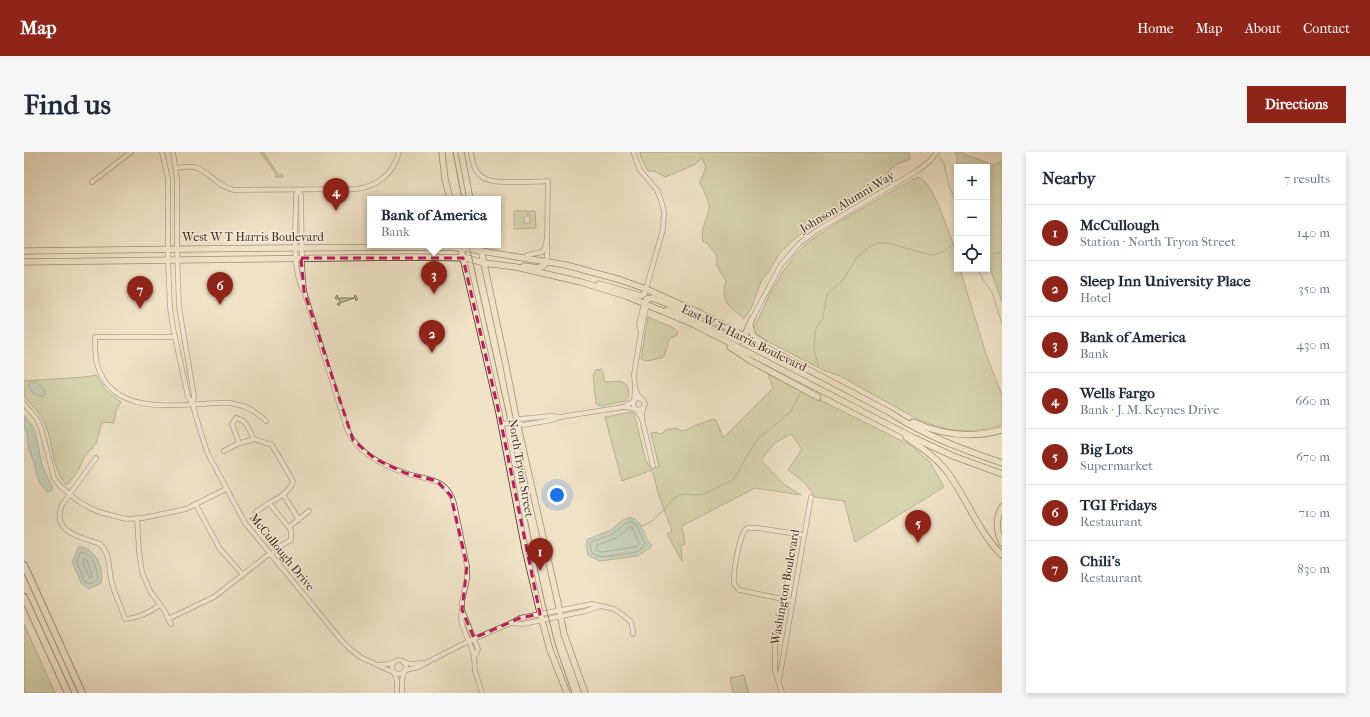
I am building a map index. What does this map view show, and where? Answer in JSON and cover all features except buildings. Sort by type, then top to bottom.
[{"type":"highway","points":[[24,565],[82,693]]},
{"type":"highway","points":[[24,597],[68,693]]},
{"type":"main road","points":[[442,152],[449,196]]},
{"type":"main road","points":[[461,152],[469,196]]},
{"type":"main road","name":"West W T Harris Boulevard","points":[[24,251],[367,247]]},
{"type":"main road","name":"North Tryon Street","points":[[461,248],[501,424],[522,534],[541,617],[550,650],[566,693]]},
{"type":"main road","name":"West W T Harris Boulevard","points":[[468,248],[482,252]]},
{"type":"main road","name":"North Tryon Street","points":[[481,248],[517,422],[566,642],[585,693]]},
{"type":"main road","name":"East W T Harris Boulevard","points":[[482,252],[546,261],[586,270],[672,300],[737,332],[898,418],[939,438],[1002,463]]},
{"type":"main road","name":"West W T Harris Boulevard","points":[[24,262],[178,261],[298,258],[463,258]]},
{"type":"main road","name":"East W T Harris Boulevard","points":[[463,258],[484,263],[516,267],[581,282],[646,303],[654,308],[692,324],[953,456],[1002,474]]},
{"type":"main road","points":[[516,267],[525,266],[540,268],[544,266],[546,261]]},
{"type":"main road","points":[[581,282],[614,287],[640,295],[643,295],[646,290]]},
{"type":"main road","points":[[646,303],[648,298],[653,298],[710,319]]},
{"type":"main road","points":[[654,308],[675,312],[737,340],[741,340],[744,336],[752,320]]},
{"type":"main road","points":[[737,332],[743,329],[752,320]]},
{"type":"main road","points":[[750,326],[753,336],[775,352]]},
{"type":"main road","points":[[722,340],[751,361],[818,397]]},
{"type":"main road","points":[[889,412],[928,428],[954,434],[985,434],[1002,430]]},
{"type":"main road","points":[[892,426],[924,449],[943,467],[991,543],[1002,555]]},
{"type":"main road","points":[[1002,506],[997,524],[998,533],[1002,543]]},
{"type":"street","points":[[92,182],[131,152]]},
{"type":"street","name":"McCullough Drive","points":[[162,152],[168,179],[168,261],[170,308],[188,397],[193,404],[203,441],[226,489],[245,523],[347,646],[362,658],[382,668],[400,674],[418,667],[422,663],[469,640],[511,623],[520,624],[541,617],[549,612],[560,613]]},
{"type":"street","name":"McCullough Drive","points":[[173,152],[176,168],[178,307],[194,396],[193,404]]},
{"type":"street","points":[[176,168],[189,166],[198,168],[221,185],[232,189],[356,190],[371,186],[382,179],[390,171],[399,152]]},
{"type":"street","points":[[471,152],[475,169],[480,176],[487,180],[497,182],[548,182],[546,261]]},
{"type":"street","points":[[633,152],[640,170],[657,190],[664,212],[663,229],[646,290]]},
{"type":"street","name":"Johnson Alumni Way","points":[[752,320],[781,265],[801,242],[819,229],[918,171],[930,161],[937,152]]},
{"type":"street","points":[[298,190],[301,195],[297,274],[300,285],[304,291],[348,433],[360,449],[375,459],[405,473],[437,481],[451,496],[454,503],[467,566],[467,579],[460,616],[473,651],[475,671],[482,693]]},
{"type":"street","points":[[524,258],[528,255],[542,252],[545,249],[547,238]]},
{"type":"street","points":[[642,419],[633,405],[635,388],[634,374],[641,332],[640,325],[646,303]]},
{"type":"street","points":[[175,336],[95,337],[98,366],[106,382],[117,393],[132,401],[144,404],[235,404],[254,411],[266,421]]},
{"type":"street","points":[[635,388],[638,395],[645,403],[642,412],[642,419],[653,466]]},
{"type":"street","points":[[624,407],[637,398],[642,399]]},
{"type":"street","points":[[24,404],[37,419],[41,428],[54,478],[60,486],[70,494],[88,507],[99,512],[126,519],[186,510],[226,489]]},
{"type":"street","points":[[501,424],[517,422],[535,417],[560,417],[624,407],[631,407],[641,410],[644,407]]},
{"type":"street","points":[[239,443],[232,424],[236,418],[244,421],[254,439]]},
{"type":"street","points":[[224,451],[239,443],[241,444],[254,439],[272,445],[293,479],[293,484],[279,498],[256,512]]},
{"type":"street","points":[[96,458],[62,505],[60,512],[61,523],[68,532],[100,544],[104,548],[107,554],[113,593],[125,619],[148,614],[160,605]]},
{"type":"street","points":[[283,494],[300,520]]},
{"type":"street","name":"Washington Boulevard","points":[[778,680],[811,497]]},
{"type":"street","points":[[168,618],[214,598],[282,544],[291,540],[292,533],[289,527],[269,503]]},
{"type":"street","points":[[196,505],[220,549],[229,561],[243,575]]},
{"type":"street","points":[[289,527],[300,520],[309,511]]},
{"type":"street","points":[[137,518],[142,572],[150,591],[171,624]]},
{"type":"street","points":[[793,601],[736,588],[734,582],[735,569],[742,534],[746,528],[752,527],[804,535]]},
{"type":"street","name":"Washington Boulevard","points":[[782,693],[775,666],[775,647],[796,534]]},
{"type":"street","points":[[560,613],[600,606],[614,609],[623,614],[632,624],[633,634]]},
{"type":"street","points":[[462,610],[478,650],[474,658]]},
{"type":"street","name":"McCullough Drive","points":[[541,617],[550,618],[560,613]]},
{"type":"street","points":[[378,665],[388,664],[398,660],[411,664],[422,663]]},
{"type":"street","points":[[395,661],[392,666],[393,672],[397,679],[397,693]]},
{"type":"street","points":[[402,693],[402,680],[406,666],[403,661]]},
{"type":"highlighted area","points":[[301,258],[463,258],[499,413],[540,614],[520,618],[474,638],[462,610],[467,566],[451,496],[437,481],[405,473],[375,459],[353,440],[304,291]]},
{"type":"green space","points":[[260,152],[263,152],[279,175],[282,174],[283,177],[275,177],[276,174]]},
{"type":"green space","points":[[640,152],[909,152],[910,159],[897,164],[889,171],[889,179],[862,198],[807,229],[791,242],[779,254],[768,273],[762,279],[751,309],[744,319],[727,303],[724,295],[726,281],[717,266],[717,256],[708,244],[703,241],[702,233],[709,206],[700,182],[706,167],[702,158],[694,165],[665,177],[654,171],[648,171],[641,158]]},
{"type":"green space","points":[[955,152],[962,152],[966,155],[994,165],[1002,161],[1002,302],[990,268],[990,164],[957,164]]},
{"type":"green space","points":[[917,177],[925,181],[940,209],[949,232],[954,247],[954,272],[961,272],[986,354],[1002,395],[1002,425],[987,429],[969,431],[939,427],[919,420],[840,376],[823,370],[757,336],[753,330],[772,290],[784,270],[795,255],[807,243],[835,224]]},
{"type":"green space","points":[[514,211],[528,211],[528,216],[524,217],[524,223],[530,223],[529,211],[535,211],[536,228],[514,229]]},
{"type":"green space","points":[[337,295],[338,298],[354,298],[355,295],[358,299],[356,301],[355,298],[340,303],[339,306],[337,304],[340,302],[339,299],[335,298]]},
{"type":"green space","points":[[648,317],[674,328],[678,333],[669,339],[665,354],[662,358],[646,361],[641,359]]},
{"type":"green space","points":[[601,369],[606,382],[620,381],[627,385],[629,396],[625,401],[601,406],[596,404],[593,375],[596,370]]},
{"type":"green space","points":[[768,374],[910,445],[930,462],[944,487],[855,542],[844,501],[815,497],[805,483],[788,470],[802,449],[791,434],[775,443],[761,460],[785,485],[801,495],[755,488],[682,526],[685,544],[681,545],[682,561],[667,534],[672,531],[658,493],[652,470],[622,481],[605,417],[632,412],[634,414],[646,461],[650,467],[659,467],[651,433],[663,433],[665,430],[675,428],[682,431],[687,430],[713,419],[716,420],[723,438],[773,388]]},
{"type":"green space","points":[[96,375],[106,390],[121,402],[116,411],[114,423],[102,422],[96,444],[84,457],[78,471],[66,485],[61,478],[55,463],[45,424],[33,406],[24,397],[24,381]]},
{"type":"green space","points":[[24,624],[55,693],[24,693]]},
{"type":"green space","points":[[744,675],[749,693],[733,693],[730,678]]},
{"type":"water","points":[[30,382],[38,384],[42,387],[45,395],[43,397],[32,392],[28,385]]},
{"type":"water","points":[[24,415],[35,431],[42,465],[52,487],[52,490],[47,492],[41,485],[37,476],[28,446],[27,433],[24,428]]},
{"type":"water","points":[[628,518],[637,521],[640,524],[646,537],[652,545],[651,547],[638,556],[600,561],[588,555],[586,543],[588,539],[611,530],[623,520]]},
{"type":"water","points":[[79,546],[87,549],[96,557],[101,570],[101,583],[89,589],[80,582],[72,562]]},
{"type":"waterway","points":[[940,157],[944,164],[949,187],[956,200]]},
{"type":"waterway","points":[[818,366],[814,350],[815,335],[816,328],[823,318],[827,294],[843,280],[857,257],[869,247],[877,243],[888,243],[930,255],[941,253],[954,244]]},
{"type":"waterway","points":[[993,254],[1002,252]]},
{"type":"waterway","points":[[979,272],[992,292],[1002,324]]},
{"type":"waterway","points":[[642,526],[652,521],[674,498],[683,494],[703,494],[731,481],[736,476],[759,437],[790,413],[801,392]]},
{"type":"waterway","points":[[24,687],[26,693]]},
{"type":"tram line","points":[[453,152],[461,196]]},
{"type":"tram line","points":[[470,248],[512,439],[545,604],[556,647],[572,693]]},
{"type":"place","name":"Wells Fargo","points":[[336,211]]},
{"type":"place","name":"Bank of America","points":[[434,294]]},
{"type":"place","name":"TGI Fridays","points":[[220,305]]},
{"type":"place","name":"Chili's","points":[[140,309]]},
{"type":"place","name":"Sleep Inn University Place","points":[[432,353]]},
{"type":"place","name":"Big Lots","points":[[918,543]]},
{"type":"place","name":"McCullough","points":[[540,571]]}]
